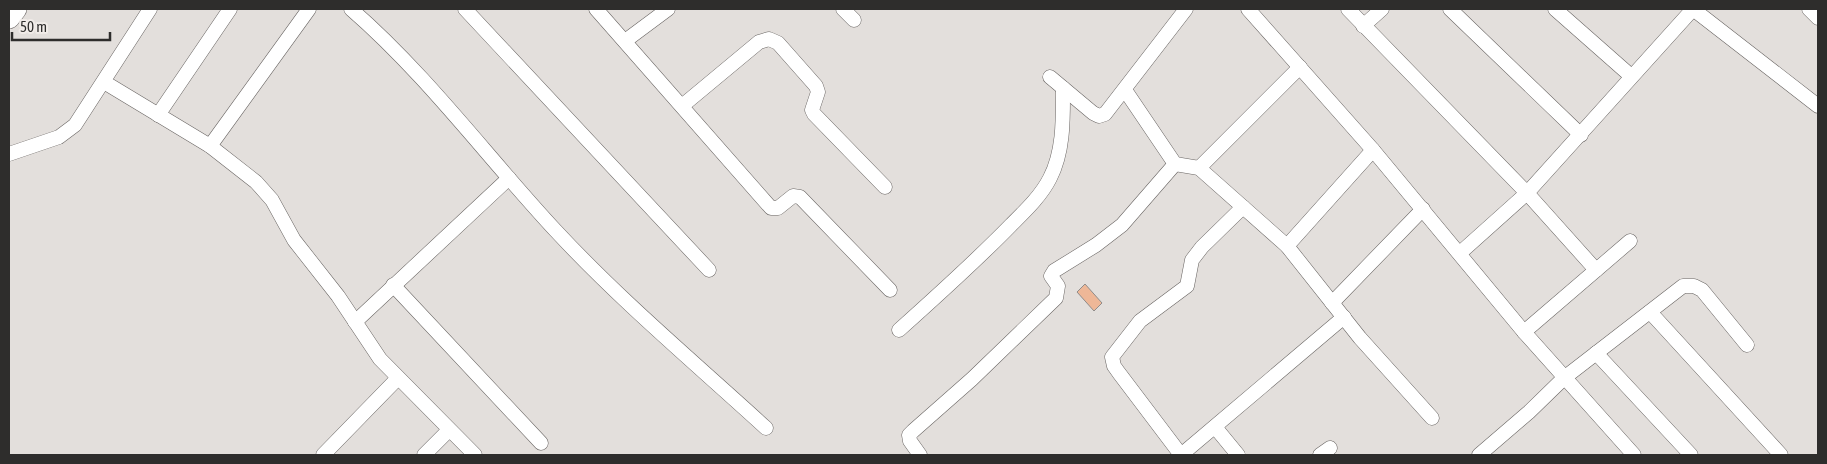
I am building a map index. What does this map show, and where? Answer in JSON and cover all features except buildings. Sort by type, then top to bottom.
[{"type":"main road","points":[[9,18],[16,9]]},
{"type":"street","points":[[9,154],[68,132],[75,125],[150,9]]},
{"type":"street","points":[[158,115],[230,9]]},
{"type":"street","points":[[210,146],[309,9]]},
{"type":"street","points":[[351,9],[402,59],[556,232],[628,304],[766,428]]},
{"type":"street","points":[[466,9],[709,270]]},
{"type":"street","points":[[596,9],[771,208],[778,208],[793,196],[800,197],[890,290]]},
{"type":"street","points":[[625,41],[668,9]]},
{"type":"street","points":[[843,9],[854,20]]},
{"type":"street","points":[[1050,77],[1093,113],[1099,116],[1105,114],[1186,9]]},
{"type":"street","points":[[1248,9],[1373,150],[1524,332],[1634,455]]},
{"type":"street","points":[[1348,9],[1527,192],[1596,270]]},
{"type":"street","points":[[1363,26],[1382,9]]},
{"type":"street","points":[[1450,9],[1581,135]]},
{"type":"street","points":[[1555,9],[1632,76]]},
{"type":"street","points":[[1460,253],[1527,192],[1581,135],[1632,76],[1677,14],[1693,9],[1818,106]]},
{"type":"street","points":[[1809,9],[1818,18]]},
{"type":"street","points":[[682,106],[759,42],[769,39],[778,43],[816,86],[818,92],[812,110],[814,114],[885,188]]},
{"type":"street","points":[[1199,168],[1300,67]]},
{"type":"street","points":[[104,82],[210,146],[256,182],[272,200],[294,240],[380,359],[397,379],[475,455]]},
{"type":"street","points":[[899,330],[966,271],[1034,201],[1050,178],[1059,154],[1064,119],[1063,88]]},
{"type":"street","points":[[1125,90],[1175,164],[1199,168],[1287,246],[1332,303],[1432,418]]},
{"type":"street","points":[[1287,246],[1373,150]]},
{"type":"street","points":[[920,455],[910,441],[910,435],[913,431],[972,379],[1056,298],[1058,290],[1051,276],[1052,273],[1122,225],[1175,164]]},
{"type":"street","points":[[355,322],[509,178]]},
{"type":"street","points":[[1242,207],[1202,247],[1192,260],[1188,286],[1140,322],[1112,357],[1114,366],[1181,455],[1344,317]]},
{"type":"street","points":[[1332,303],[1423,209]]},
{"type":"street","points":[[1524,332],[1630,241]]},
{"type":"street","points":[[393,285],[541,443]]},
{"type":"street","points":[[1480,455],[1530,412],[1564,378],[1683,286],[1694,286],[1702,290],[1747,345]]},
{"type":"street","points":[[1650,312],[1781,455]]},
{"type":"street","points":[[1596,353],[1691,455]]},
{"type":"street","points":[[323,455],[397,379]]},
{"type":"street","points":[[1216,427],[1238,455]]},
{"type":"street","points":[[424,455],[450,430]]}]
